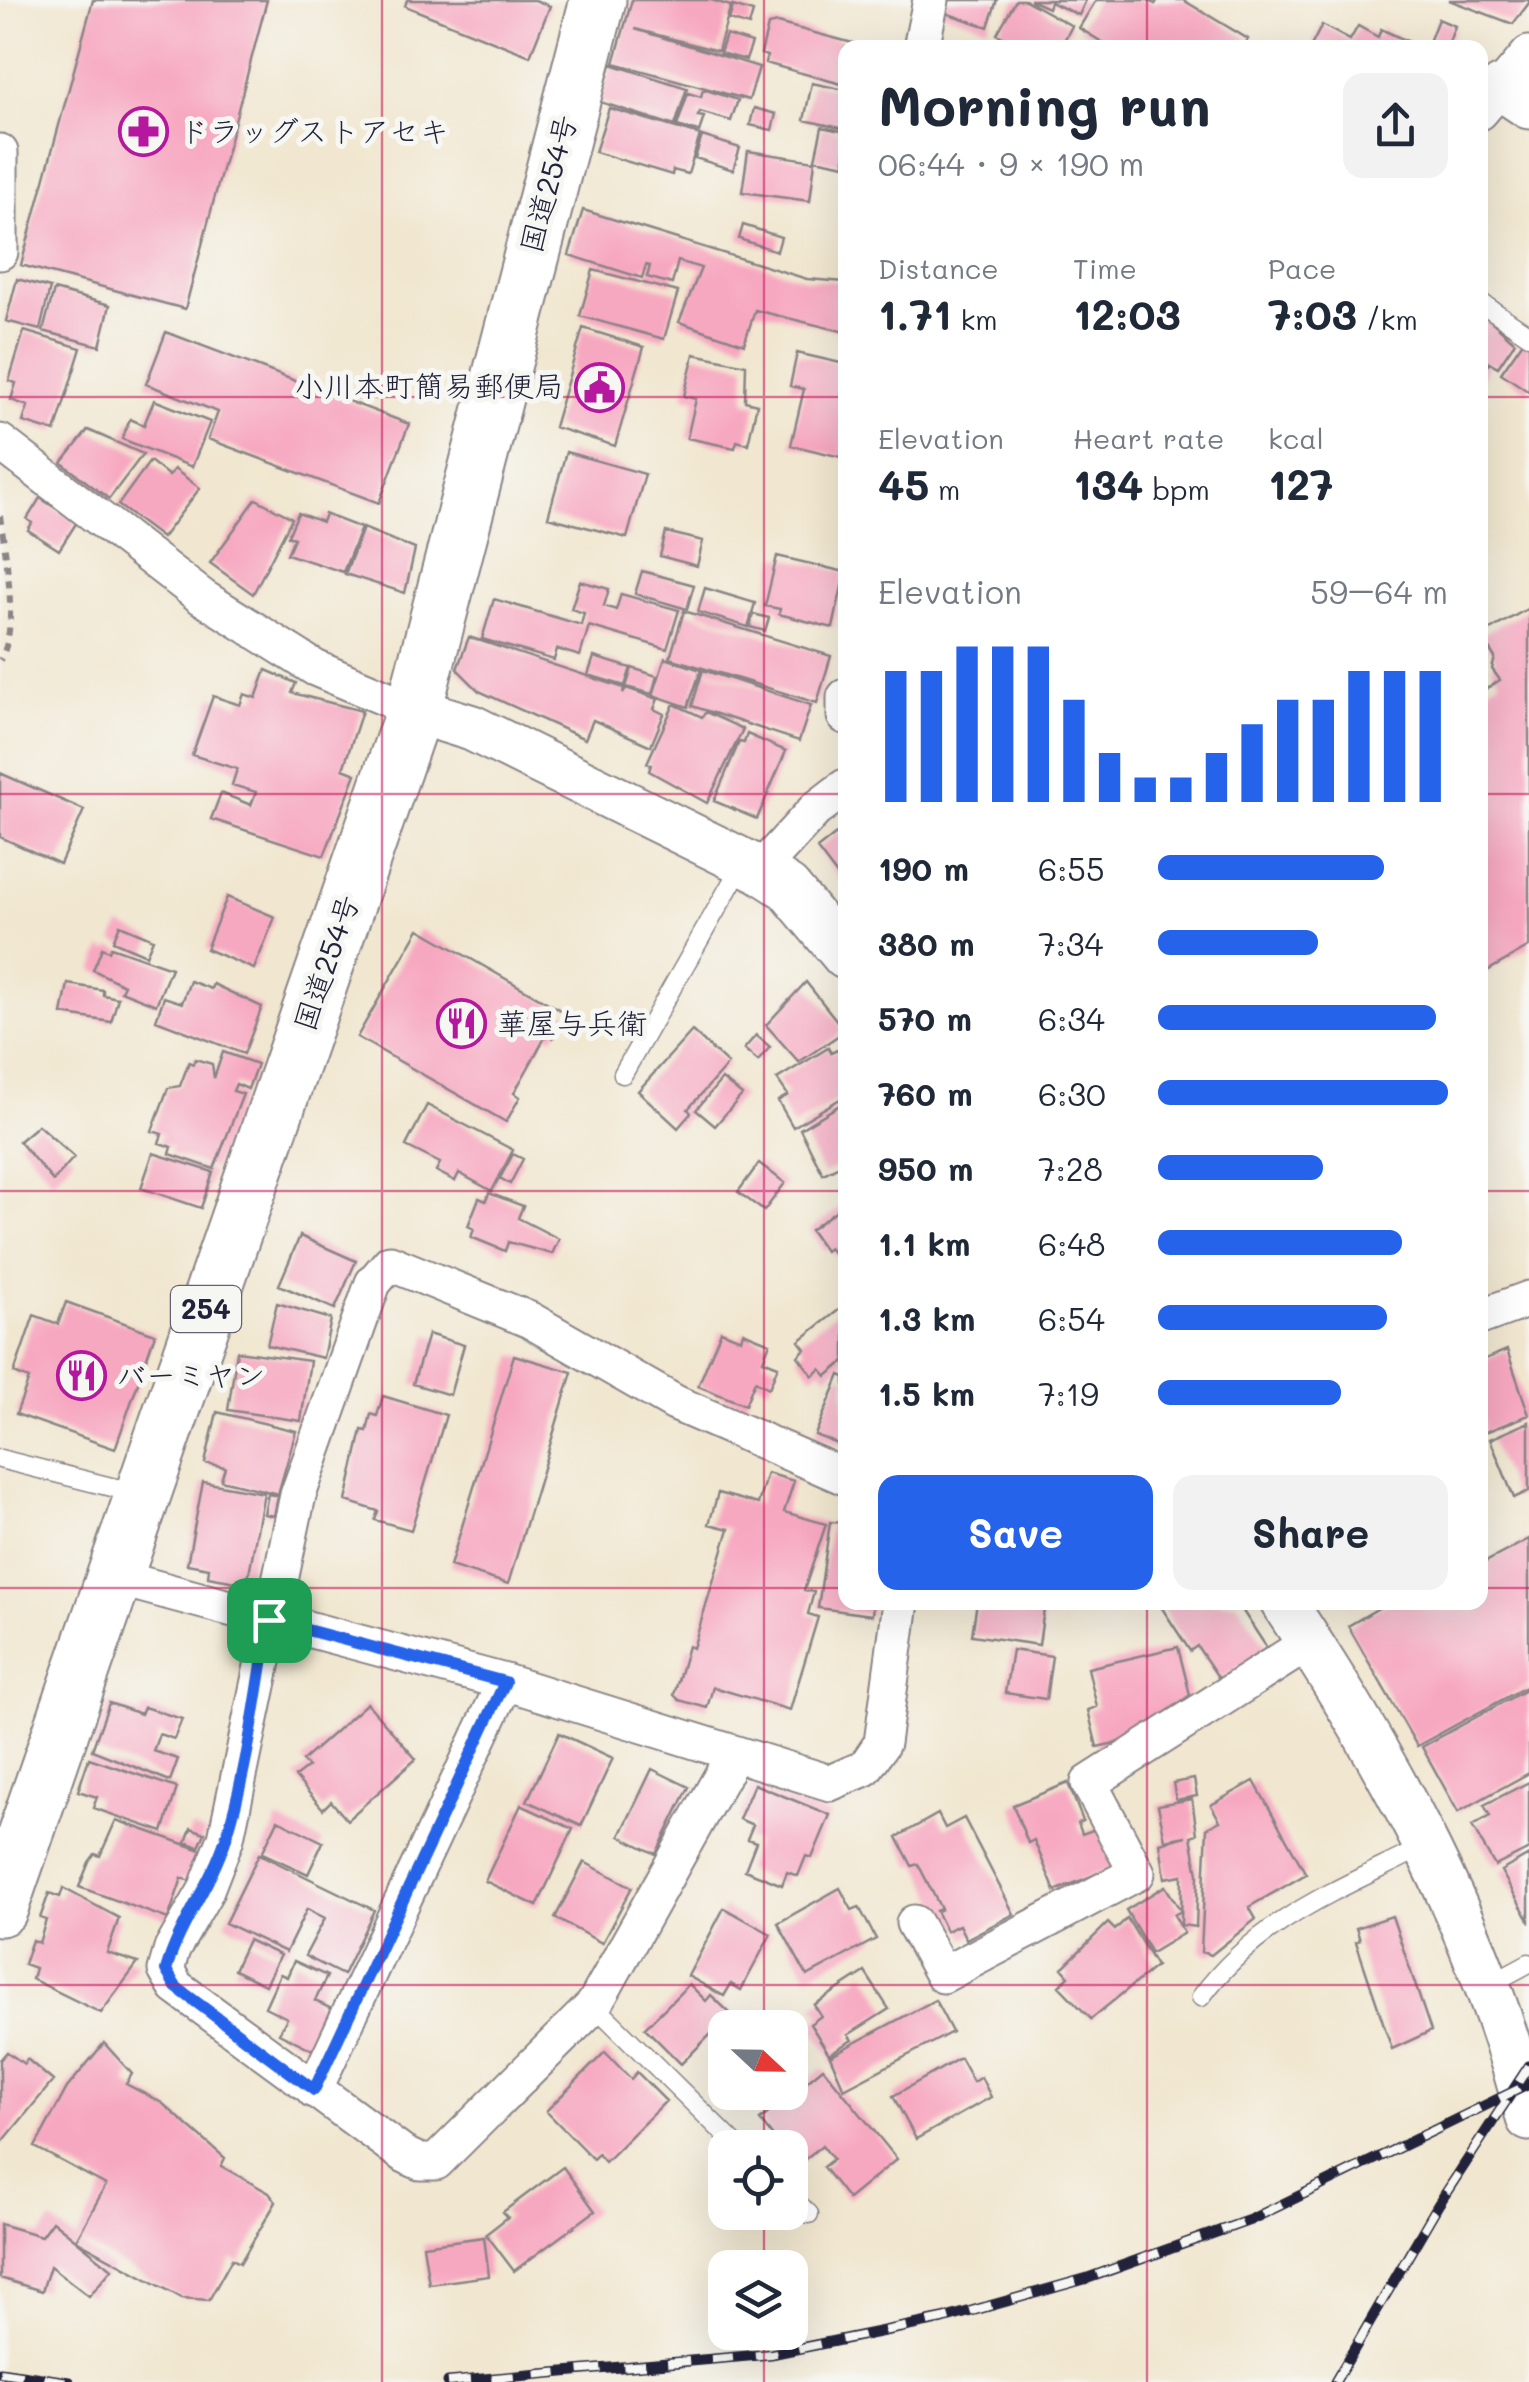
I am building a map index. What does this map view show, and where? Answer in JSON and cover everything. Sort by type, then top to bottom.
[{"type":"highway","name":"国道254号","points":[[0,1908],[14,1824],[114,1577],[414,710],[488,410],[598,0]]},
{"type":"street","points":[[923,40],[931,0]]},
{"type":"street","points":[[0,152],[0,252]]},
{"type":"street","points":[[0,442],[202,596],[315,668],[414,710],[472,728],[752,866],[788,888],[838,948]]},
{"type":"street","points":[[752,866],[838,792]]},
{"type":"street","points":[[734,1756],[594,2005],[436,2162],[420,2162],[402,2154],[176,1987],[166,1970],[172,1949],[204,1892],[226,1838],[298,1495],[373,1284],[390,1263],[530,1320],[675,1404],[838,1475]]},
{"type":"street","points":[[1488,1314],[1529,1298]]},
{"type":"street","points":[[114,1577],[505,1682],[830,1783],[865,1768],[882,1743],[900,1610]]},
{"type":"street","points":[[1288,1610],[1427,1845],[1488,1985],[1529,2118]]},
{"type":"street","points":[[914,1922],[943,1975],[1137,1873],[1089,1782],[1310,1642]]},
{"type":"street","points":[[314,2090],[505,1682]]},
{"type":"lane","points":[[1488,307],[1529,335]]},
{"type":"lane","points":[[623,1074],[752,866]]},
{"type":"lane","points":[[0,1459],[142,1495]]},
{"type":"lane","points":[[1201,1998],[1226,1963],[1271,1925],[1427,1845]]},
{"type":"lane","points":[[1488,1985],[1529,1964]]},
{"type":"lane","points":[[594,2005],[722,2130]]},
{"type":"path","points":[[0,516],[8,608],[0,660]]},
{"type":"building","name":"ドラッグストアセキ","points":[[93,0],[267,0],[185,309],[21,265]]},
{"type":"building","points":[[407,0],[535,0],[550,6],[530,56],[405,6]]},
{"type":"building","points":[[632,0],[711,0],[731,6],[718,51],[635,29],[759,67],[749,100],[614,63]]},
{"type":"building","points":[[941,0],[997,0],[988,27],[939,11]]},
{"type":"building","points":[[1016,0],[1025,0],[1072,26],[1064,40],[1008,40],[997,34]]},
{"type":"building","points":[[1030,0],[1086,0],[1079,15],[1050,2],[1048,8]]},
{"type":"building","points":[[1096,0],[1148,0],[1155,4],[1158,0],[1183,0],[1248,39],[1099,40],[1079,28]]},
{"type":"building","points":[[1449,0],[1529,0],[1529,3],[1513,24]]},
{"type":"building","points":[[733,6],[753,12],[749,26],[729,20]]},
{"type":"building","points":[[1438,19],[1455,26],[1450,40],[1430,40]]},
{"type":"building","points":[[777,23],[841,40],[838,40],[838,83],[765,63],[767,56],[761,54],[768,25]]},
{"type":"building","points":[[1322,25],[1350,40],[1314,40]]},
{"type":"building","points":[[1358,26],[1378,37],[1381,29],[1405,40],[1350,40]]},
{"type":"building","points":[[726,35],[752,43],[746,60],[720,53]]},
{"type":"building","points":[[611,64],[687,88],[675,126],[600,102]]},
{"type":"building","points":[[812,83],[838,89],[838,127],[804,120]]},
{"type":"building","points":[[703,89],[738,100],[731,121],[700,112],[698,116],[704,117],[699,132],[677,126],[688,93],[701,97]]},
{"type":"building","points":[[609,108],[700,135],[688,174],[673,170],[672,175],[595,152]]},
{"type":"building","points":[[754,108],[776,114],[772,130],[750,125]]},
{"type":"building","points":[[822,127],[838,130],[838,164],[815,159]]},
{"type":"building","points":[[702,136],[740,148],[733,170],[695,158]]},
{"type":"building","points":[[748,151],[815,161],[810,201],[742,192]]},
{"type":"building","points":[[583,210],[807,279],[838,281],[838,330],[755,310],[744,344],[679,322],[701,268],[678,261],[672,284],[647,277],[650,266],[646,265],[642,278],[569,255]]},
{"type":"building","points":[[743,225],[781,237],[777,251],[739,239]]},
{"type":"building","points":[[593,270],[678,292],[664,339],[580,316]]},
{"type":"building","points":[[17,279],[50,288],[40,330],[6,321]]},
{"type":"building","points":[[54,290],[110,305],[100,346],[43,331]]},
{"type":"building","points":[[1488,318],[1515,342],[1498,367],[1489,362]]},
{"type":"building","name":"小川本町簡易郵便局","points":[[583,328],[644,347],[615,446],[554,427]]},
{"type":"building","points":[[24,331],[81,348],[55,432],[23,422],[28,406],[11,400],[16,383],[9,381]]},
{"type":"building","points":[[166,332],[409,424],[379,503],[208,439],[218,412],[146,384]]},
{"type":"building","points":[[1524,340],[1529,343],[1529,392],[1501,373]]},
{"type":"building","points":[[797,353],[838,362],[838,456],[791,445],[804,389],[790,386]]},
{"type":"building","points":[[694,354],[746,365],[745,401],[757,404],[748,444],[737,441],[735,448],[687,438],[696,399],[684,396]]},
{"type":"building","points":[[154,400],[210,422],[192,467],[122,439],[130,419],[144,425]]},
{"type":"building","points":[[88,430],[143,454],[109,499],[62,463]]},
{"type":"building","points":[[566,452],[645,474],[627,538],[548,517]]},
{"type":"building","points":[[150,461],[169,476],[174,469],[200,488],[162,538],[118,505]]},
{"type":"building","points":[[40,498],[77,522],[59,550],[28,530],[32,523],[27,519]]},
{"type":"building","points":[[256,499],[292,518],[253,594],[210,563]]},
{"type":"building","points":[[298,513],[322,522],[325,514],[361,528],[343,572],[287,554],[294,538],[288,536]]},
{"type":"building","points":[[363,528],[415,549],[405,593],[345,574]]},
{"type":"building","points":[[666,532],[703,541],[697,566],[660,556]]},
{"type":"building","points":[[777,556],[838,570],[833,628],[779,614],[780,609],[765,606]]},
{"type":"building","points":[[642,571],[694,585],[687,609],[635,594]]},
{"type":"building","points":[[580,581],[609,589],[604,606],[616,610],[621,594],[679,610],[667,649],[589,626],[580,656],[557,649],[554,660],[482,639],[494,599],[581,625],[584,613],[571,609]]},
{"type":"building","points":[[705,588],[755,603],[748,627],[698,612]]},
{"type":"building","points":[[1529,608],[1529,947],[1488,970],[1488,688],[1500,680],[1492,669],[1495,658],[1488,646],[1488,631]]},
{"type":"building","points":[[684,611],[831,656],[817,703],[670,658]]},
{"type":"building","points":[[753,614],[769,618],[765,631],[750,627]]},
{"type":"building","points":[[469,637],[624,688],[623,693],[626,688],[658,699],[654,709],[664,714],[651,746],[593,720],[585,739],[479,691],[457,669]]},
{"type":"building","points":[[594,657],[631,668],[625,686],[588,675]]},
{"type":"building","points":[[665,658],[701,670],[688,707],[653,695]]},
{"type":"building","points":[[632,668],[657,676],[652,694],[626,687]]},
{"type":"building","points":[[266,670],[296,683],[292,693],[362,711],[343,769],[356,774],[324,856],[211,819],[221,793],[251,805],[256,792],[232,785],[237,769],[192,755],[213,696],[240,705],[244,694],[256,698]]},
{"type":"building","points":[[703,670],[811,705],[799,741],[692,706]]},
{"type":"building","points":[[674,704],[702,717],[706,712],[743,729],[707,803],[649,771],[651,765],[647,763]]},
{"type":"building","points":[[747,734],[786,751],[757,819],[714,801],[739,742],[744,743]]},
{"type":"building","points":[[0,773],[84,810],[60,864],[0,837]]},
{"type":"building","points":[[838,832],[838,877],[817,849]]},
{"type":"building","points":[[227,897],[275,917],[254,969],[206,949]]},
{"type":"building","points":[[120,925],[153,939],[146,955],[113,941]]},
{"type":"building","name":"華屋与兵衛","points":[[419,929],[567,1014],[553,1038],[547,1034],[514,1093],[520,1097],[506,1122],[357,1037]]},
{"type":"building","points":[[111,947],[171,968],[156,1005],[121,991],[124,985],[93,970],[102,948],[109,951]]},
{"type":"building","points":[[190,981],[211,989],[213,984],[262,1007],[244,1054],[156,1020],[164,997],[182,1003]]},
{"type":"building","points":[[806,982],[838,1022],[838,1036],[799,1062],[766,1025]]},
{"type":"building","points":[[68,984],[103,990],[103,995],[118,998],[111,1022],[62,1014]]},
{"type":"building","points":[[692,1031],[728,1064],[688,1109],[691,1113],[678,1128],[638,1091]]},
{"type":"building","points":[[756,1035],[770,1047],[758,1061],[744,1049]]},
{"type":"building","points":[[828,1048],[831,1053],[838,1050],[838,1100],[793,1127],[778,1101],[788,1095],[777,1079]]},
{"type":"building","points":[[223,1052],[257,1064],[248,1089],[236,1084],[233,1091],[243,1094],[214,1169],[170,1154],[172,1147],[159,1143],[162,1134],[152,1131],[168,1088],[180,1086],[189,1062],[193,1064],[195,1059],[212,1064],[214,1078]]},
{"type":"building","points":[[722,1079],[742,1095],[715,1126],[696,1110]]},
{"type":"building","points":[[427,1105],[513,1150],[492,1191],[459,1173],[455,1181],[436,1171],[440,1163],[406,1146]]},
{"type":"building","points":[[838,1106],[838,1166],[823,1174],[800,1129]]},
{"type":"building","points":[[38,1125],[74,1157],[53,1181],[19,1141]]},
{"type":"building","points":[[153,1153],[213,1172],[201,1208],[141,1188]]},
{"type":"building","points":[[513,1154],[523,1159],[510,1184],[500,1178]]},
{"type":"building","points":[[759,1163],[785,1183],[764,1211],[738,1192]]},
{"type":"building","points":[[489,1193],[523,1206],[518,1218],[559,1239],[552,1254],[508,1242],[505,1251],[471,1237],[474,1229],[468,1226],[479,1198],[486,1201]]},
{"type":"building","points":[[838,1209],[838,1256],[829,1248],[825,1251],[810,1230]]},
{"type":"building","points":[[300,1236],[356,1261],[335,1309],[279,1285]]},
{"type":"building","name":"バーミヤン","points":[[66,1302],[155,1334],[115,1449],[16,1414],[29,1379],[14,1373],[34,1315],[58,1324]]},
{"type":"building","points":[[277,1303],[331,1319],[323,1358],[267,1345]]},
{"type":"building","points":[[838,1310],[838,1367],[827,1376],[821,1369],[813,1376],[798,1356],[805,1349],[799,1341]]},
{"type":"building","points":[[721,1331],[741,1339],[743,1332],[770,1343],[763,1360],[778,1366],[769,1388],[755,1381],[745,1405],[698,1386]]},
{"type":"building","points":[[428,1334],[464,1345],[450,1395],[413,1384]]},
{"type":"building","points":[[1507,1350],[1529,1415],[1488,1431],[1488,1358]]},
{"type":"building","points":[[237,1351],[310,1361],[301,1421],[228,1410]]},
{"type":"building","points":[[514,1355],[572,1372],[508,1584],[450,1566]]},
{"type":"building","points":[[838,1380],[838,1444],[815,1435]]},
{"type":"building","points":[[383,1396],[446,1415],[411,1530],[375,1520],[378,1511],[346,1501],[362,1430],[367,1431],[371,1414],[377,1416]]},
{"type":"building","points":[[217,1412],[296,1431],[278,1494],[221,1480],[225,1467],[205,1463]]},
{"type":"building","points":[[1529,1422],[1529,1491],[1514,1498],[1490,1439]]},
{"type":"building","points":[[767,1473],[794,1481],[784,1512],[826,1524],[804,1590],[814,1592],[808,1614],[818,1617],[790,1710],[713,1687],[707,1708],[679,1700],[674,1695],[688,1646],[693,1648],[729,1529],[709,1524],[718,1493],[758,1504]]},
{"type":"building","points":[[203,1482],[264,1493],[247,1584],[208,1577],[209,1568],[187,1564]]},
{"type":"building","points":[[268,1494],[278,1496],[274,1516],[264,1514]]},
{"type":"building","points":[[830,1522],[838,1523],[838,1610],[872,1610],[872,1615],[818,1608]]},
{"type":"building","points":[[1529,1539],[1529,1685],[1417,1746],[1348,1626],[1375,1610],[1488,1610],[1488,1561]]},
{"type":"building","points":[[976,1610],[1044,1610],[1039,1645],[972,1635]]},
{"type":"building","points":[[1163,1610],[1242,1610],[1267,1648],[1220,1680],[1197,1646],[1190,1651]]},
{"type":"building","points":[[1178,1647],[1190,1695],[1128,1740],[1097,1747],[1088,1710],[1097,1707],[1088,1668]]},
{"type":"building","points":[[1012,1650],[1052,1656],[1046,1699],[1005,1693]]},
{"type":"building","points":[[1529,1688],[1529,1773],[1458,1812],[1422,1747]]},
{"type":"building","points":[[109,1703],[141,1714],[144,1707],[182,1719],[174,1739],[159,1734],[153,1751],[178,1759],[170,1781],[92,1750]]},
{"type":"building","points":[[367,1703],[416,1759],[347,1820],[331,1801],[323,1809],[295,1777],[308,1767],[302,1761]]},
{"type":"building","points":[[559,1733],[613,1758],[581,1826],[527,1801]]},
{"type":"building","points":[[89,1758],[177,1788],[163,1832],[93,1808],[97,1797],[78,1791]]},
{"type":"building","points":[[652,1769],[689,1787],[656,1854],[620,1836]]},
{"type":"building","points":[[1194,1779],[1197,1796],[1176,1800],[1173,1783]]},
{"type":"building","points":[[1254,1781],[1306,1874],[1249,1907],[1256,1919],[1211,1955],[1201,1952],[1207,1828],[1220,1821],[1211,1805]]},
{"type":"building","points":[[1529,1782],[1529,1849],[1495,1866],[1472,1826],[1490,1816],[1484,1805]]},
{"type":"building","points":[[1068,1783],[1083,1821],[1078,1823],[1082,1834],[1098,1828],[1114,1867],[1055,1891],[1034,1840],[1028,1843],[1013,1805]]},
{"type":"building","points":[[754,1784],[830,1815],[812,1858],[806,1856],[798,1876],[787,1872],[782,1885],[745,1870],[756,1842],[747,1839],[753,1825],[739,1819]]},
{"type":"building","points":[[1192,1799],[1197,1834],[1191,1836],[1198,1874],[1196,1927],[1181,1925],[1182,1875],[1165,1878],[1160,1843],[1186,1836],[1165,1840],[1158,1805]]},
{"type":"building","points":[[521,1805],[573,1829],[537,1906],[485,1881]]},
{"type":"building","points":[[938,1814],[945,1828],[964,1818],[1014,1914],[966,1939],[959,1925],[946,1931],[936,1911],[941,1909],[918,1864],[912,1866],[897,1837]]},
{"type":"building","points":[[116,1820],[204,1851],[193,1882],[182,1878],[168,1919],[79,1887],[89,1862],[95,1854],[100,1856]]},
{"type":"building","points":[[278,1820],[323,1842],[308,1874],[262,1853]]},
{"type":"building","points":[[191,1828],[205,1833],[199,1847],[186,1842]]},
{"type":"building","points":[[259,1854],[374,1910],[343,1975],[305,1956],[325,1918],[307,1909],[286,1952],[225,1923]]},
{"type":"building","points":[[1529,1855],[1529,1920],[1501,1871]]},
{"type":"building","points":[[584,1862],[632,1887],[602,1943],[555,1918]]},
{"type":"building","points":[[1165,1886],[1181,1911],[1174,1915],[1184,1933],[1151,1953],[1126,1910]]},
{"type":"building","points":[[63,1888],[119,1918],[107,1953],[138,1963],[101,2013],[32,1979],[35,1968],[24,1964],[32,1940],[39,1943],[46,1920],[40,1918],[49,1893],[60,1897]]},
{"type":"building","points":[[840,1888],[852,1910],[859,1907],[876,1939],[807,1976],[778,1923]]},
{"type":"building","points":[[724,1908],[771,1934],[741,1990],[731,1984],[724,1996],[688,1976]]},
{"type":"building","points":[[1392,1916],[1431,2031],[1392,2049],[1356,1942],[1360,1940],[1356,1928]]},
{"type":"building","points":[[1127,1918],[1156,1966],[1091,2019],[1059,1986],[1069,1976],[1062,1968],[1108,1923],[1115,1930]]},
{"type":"building","points":[[248,1940],[280,1955],[265,1985],[234,1970]]},
{"type":"building","points":[[294,1961],[327,1976],[315,2001],[332,2009],[313,2050],[279,2033],[287,2018],[265,2007],[280,1974],[287,1977]]},
{"type":"building","points":[[865,1972],[889,2009],[848,2035],[852,2040],[829,2054],[810,2024],[821,2016],[814,2005]]},
{"type":"building","points":[[689,1984],[706,2001],[711,1995],[727,2010],[708,2010],[708,2037],[681,2064],[645,2028]]},
{"type":"building","points":[[935,2000],[952,2032],[844,2089],[830,2056]]},
{"type":"building","points":[[104,2043],[132,2074],[126,2084],[162,2103],[225,2158],[221,2166],[269,2193],[276,2202],[240,2263],[232,2259],[209,2300],[182,2298],[76,2240],[106,2185],[35,2147],[67,2088]]},
{"type":"building","points":[[7,2052],[24,2064],[27,2059],[53,2081],[0,2145],[0,2060]]},
{"type":"building","points":[[605,2052],[631,2079],[637,2072],[666,2101],[605,2162],[598,2154],[593,2159],[546,2111]]},
{"type":"building","points":[[960,2058],[973,2082],[981,2077],[991,2097],[916,2139],[893,2096]]},
{"type":"building","points":[[823,2068],[897,2159],[848,2199],[823,2167],[833,2159],[822,2145],[808,2157],[808,2130],[768,2130],[760,2120],[772,2110],[808,2110],[808,2080]]},
{"type":"building","points":[[563,2167],[595,2211],[514,2271],[486,2234],[508,2217],[503,2212]]},
{"type":"building","points":[[52,2221],[112,2269],[89,2296],[50,2266],[42,2291],[0,2278],[0,2224],[41,2236]]},
{"type":"building","points":[[484,2237],[489,2276],[429,2284],[423,2245]]},
{"type":"railway","points":[[1335,2382],[1438,2205],[1529,2066]]},
{"type":"railway","points":[[448,2382],[771,2354],[943,2319],[1088,2278],[1250,2220],[1529,2084]]},
{"type":"railway","points":[[0,2372],[69,2382]]},
{"type":"place","name":"ドラッグストアセキ","points":[[144,132]]},
{"type":"place","name":"小川本町簡易郵便局","points":[[599,387]]},
{"type":"place","name":"華屋与兵衛","points":[[462,1024]]},
{"type":"place","name":"バーミヤン","points":[[81,1376]]},
{"type":"route","points":[[269,1620],[505,1682],[314,2090],[176,1987],[166,1970],[172,1949],[204,1892],[226,1838],[269,1620]]}]
